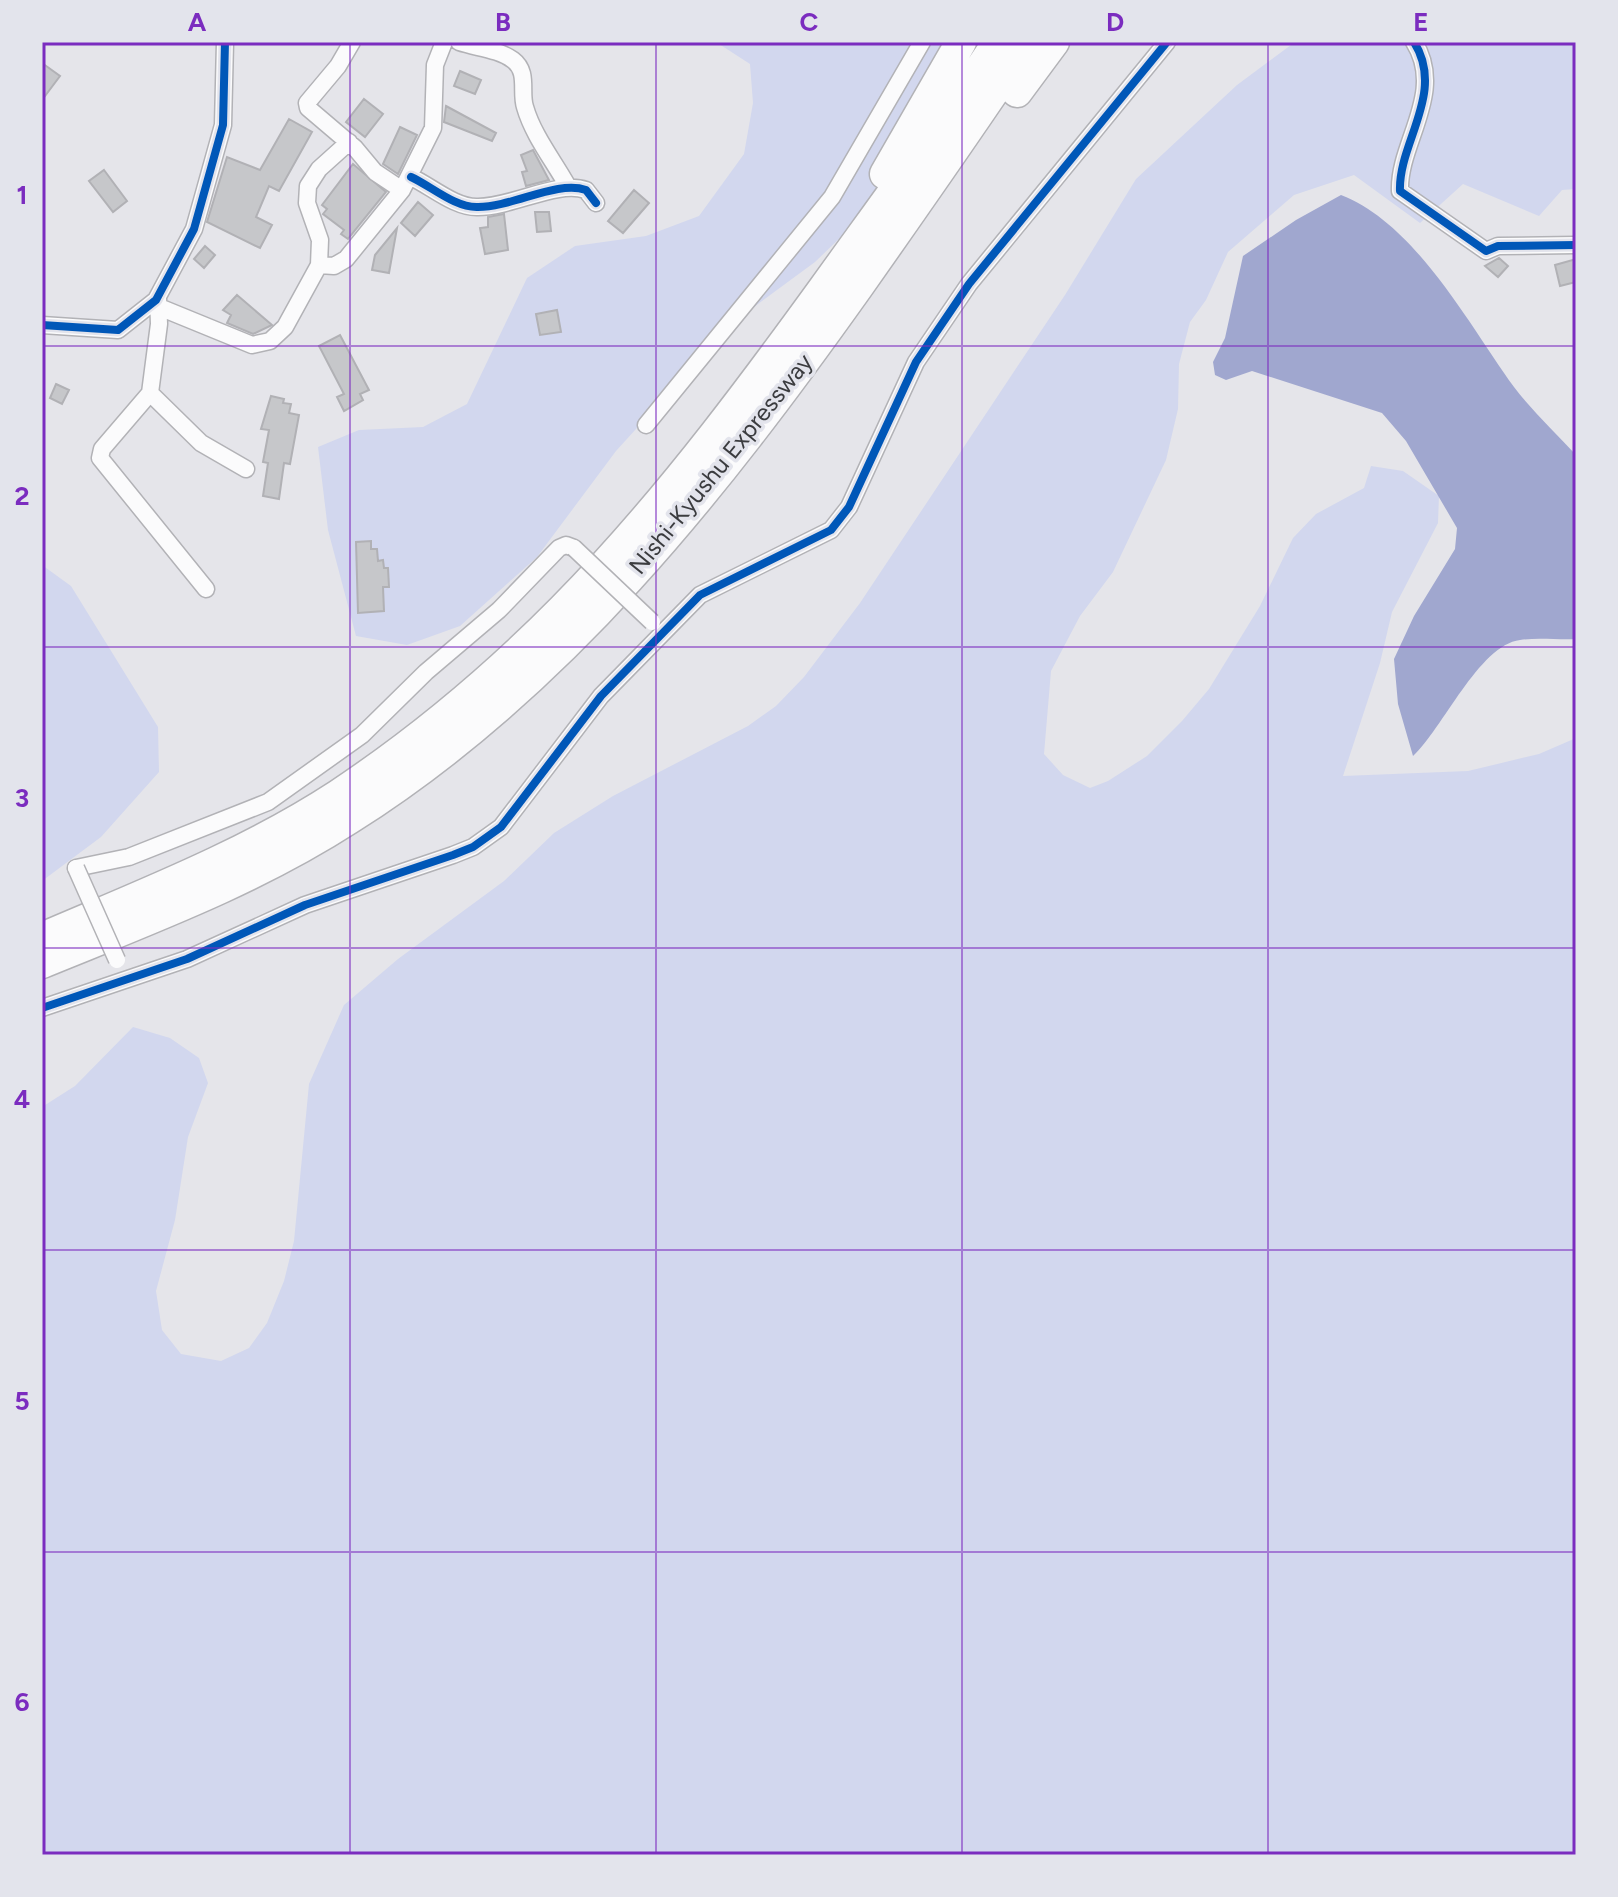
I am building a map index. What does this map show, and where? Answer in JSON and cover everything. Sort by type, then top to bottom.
[{"type":"highway","points":[[821,315],[961,42]]},
{"type":"highway","name":"Nishi-Kyushu Expressway","points":[[42,963],[213,894],[286,857],[397,786],[470,730],[566,645],[699,500],[998,42]]},
{"type":"highway","name":"Nishi-Kyushu Expressway","points":[[42,938],[202,869],[272,834],[406,748],[480,690],[549,626],[619,554],[744,400],[821,315],[1027,42]]},
{"type":"highway","points":[[821,315],[930,207],[1054,42]]},
{"type":"street","points":[[206,589],[100,458],[102,449],[150,393],[158,302],[194,229],[223,125],[225,42]]},
{"type":"street","points":[[352,42],[338,66],[307,103],[313,116],[349,142],[375,172],[477,208],[526,200],[567,185],[586,190],[596,203]]},
{"type":"street","points":[[319,265],[334,266],[346,259],[407,184],[433,128],[435,65],[444,42]]},
{"type":"street","points":[[459,42],[498,53],[519,67],[524,79],[523,103],[530,124],[567,185]]},
{"type":"street","points":[[646,425],[832,197],[922,42]]},
{"type":"street","points":[[42,1008],[187,959],[305,905],[473,847],[501,827],[657,626],[708,591],[831,530],[849,507],[916,362],[969,284],[1167,42]]},
{"type":"street","points":[[1414,42],[1420,52],[1423,104],[1414,140],[1399,171],[1400,191],[1486,251],[1498,246],[1576,245]]},
{"type":"street","points":[[158,302],[241,341],[263,344],[285,327],[319,265],[320,240],[307,203],[308,186],[319,169],[349,142]]},
{"type":"street","points":[[42,325],[118,330],[158,302]]},
{"type":"street","points":[[150,393],[201,443],[246,469]]},
{"type":"street","points":[[125,978],[76,868],[129,857],[268,802],[362,735],[426,672],[499,610],[559,548],[566,545],[574,548],[657,626]]},
{"type":"shaded area","points":[[716,42],[951,42],[873,206],[815,262],[754,307],[696,363],[616,451],[537,557],[460,626],[407,645],[356,636],[328,530],[318,447],[359,430],[423,427],[467,404],[527,278],[575,246],[646,236],[699,216],[744,154],[753,103],[750,64]]},
{"type":"shaded area","points":[[1295,42],[1576,42],[1576,189],[1562,190],[1539,216],[1463,184],[1420,223],[1354,175],[1294,195],[1228,252],[1206,300],[1190,322],[1179,364],[1178,409],[1166,460],[1113,572],[1080,616],[1051,671],[1044,754],[1063,775],[1090,788],[1108,781],[1147,756],[1209,689],[1260,606],[1293,538],[1316,514],[1364,488],[1371,466],[1403,471],[1439,496],[1438,523],[1392,612],[1380,663],[1343,776],[1468,771],[1539,754],[1576,738],[1576,1855],[42,1855],[42,1107],[75,1086],[133,1027],[170,1038],[199,1058],[208,1083],[188,1137],[175,1220],[156,1291],[162,1330],[181,1354],[221,1361],[249,1348],[267,1323],[284,1281],[294,1241],[309,1084],[344,1005],[398,959],[504,881],[554,833],[613,796],[748,726],[776,706],[804,677],[860,603],[1065,295],[1136,179],[1237,85]]},
{"type":"shaded area","points":[[42,565],[71,586],[158,727],[159,772],[101,837],[42,881]]},
{"type":"water","points":[[1341,195],[1368,209],[1417,252],[1514,387],[1576,455],[1576,639],[1527,639],[1505,645],[1476,672],[1413,756],[1398,704],[1394,659],[1414,616],[1455,549],[1457,528],[1406,441],[1382,413],[1252,371],[1226,380],[1215,375],[1213,362],[1225,338],[1243,256],[1296,220]]},
{"type":"building","points":[[42,63],[60,76],[42,100]]},
{"type":"building","points":[[460,71],[481,80],[475,94],[454,86]]},
{"type":"building","points":[[364,99],[383,114],[365,137],[346,122]]},
{"type":"building","points":[[446,106],[496,133],[492,141],[444,122]]},
{"type":"building","points":[[289,119],[312,132],[279,191],[269,186],[256,217],[272,225],[260,248],[207,222],[227,157],[260,170]]},
{"type":"building","points":[[400,127],[417,135],[398,174],[383,164]]},
{"type":"building","points":[[533,150],[549,180],[526,186],[522,172],[527,171],[521,155]]},
{"type":"building","points":[[353,164],[386,192],[348,239],[341,234],[344,230],[323,214],[327,209],[322,205]]},
{"type":"building","points":[[104,170],[127,201],[113,212],[89,181]]},
{"type":"building","points":[[634,190],[649,203],[623,233],[608,221]]},
{"type":"building","points":[[418,202],[433,215],[415,236],[401,223]]},
{"type":"building","points":[[535,212],[549,212],[551,231],[537,232]]},
{"type":"building","points":[[504,214],[508,250],[485,254],[480,228],[488,227],[488,217]]},
{"type":"building","points":[[397,228],[389,273],[372,270],[375,255]]},
{"type":"building","points":[[205,246],[215,255],[204,268],[194,259]]},
{"type":"building","points":[[1499,258],[1508,266],[1498,277],[1485,266]]},
{"type":"building","points":[[1576,259],[1576,282],[1560,286],[1555,265]]},
{"type":"building","points":[[237,295],[272,325],[253,334],[227,323],[231,315],[223,310]]},
{"type":"building","points":[[557,310],[561,332],[540,335],[536,314]]},
{"type":"building","points":[[340,335],[369,390],[360,394],[363,400],[344,411],[337,397],[344,394],[319,346]]},
{"type":"building","points":[[56,384],[69,390],[62,404],[50,398]]},
{"type":"building","points":[[271,396],[284,399],[283,403],[291,404],[289,413],[299,415],[290,464],[284,463],[279,499],[263,496],[268,463],[263,462],[269,430],[261,429]]},
{"type":"building","points":[[371,541],[371,549],[377,549],[378,561],[383,560],[384,568],[388,568],[389,587],[383,587],[384,611],[358,613],[356,542]]},
{"type":"cycle path","points":[[42,325],[118,330],[156,300],[194,229],[223,125],[225,42]]},
{"type":"cycle path","points":[[42,1008],[187,959],[305,905],[453,855],[473,847],[501,827],[601,696],[700,595],[831,530],[849,507],[916,362],[969,284],[1167,42]]},
{"type":"cycle path","points":[[1414,42],[1423,61],[1425,80],[1423,99],[1401,173],[1400,191],[1486,251],[1498,246],[1576,245]]},
{"type":"cycle path","points":[[411,177],[469,206],[492,206],[562,188],[586,190],[596,203]]}]
